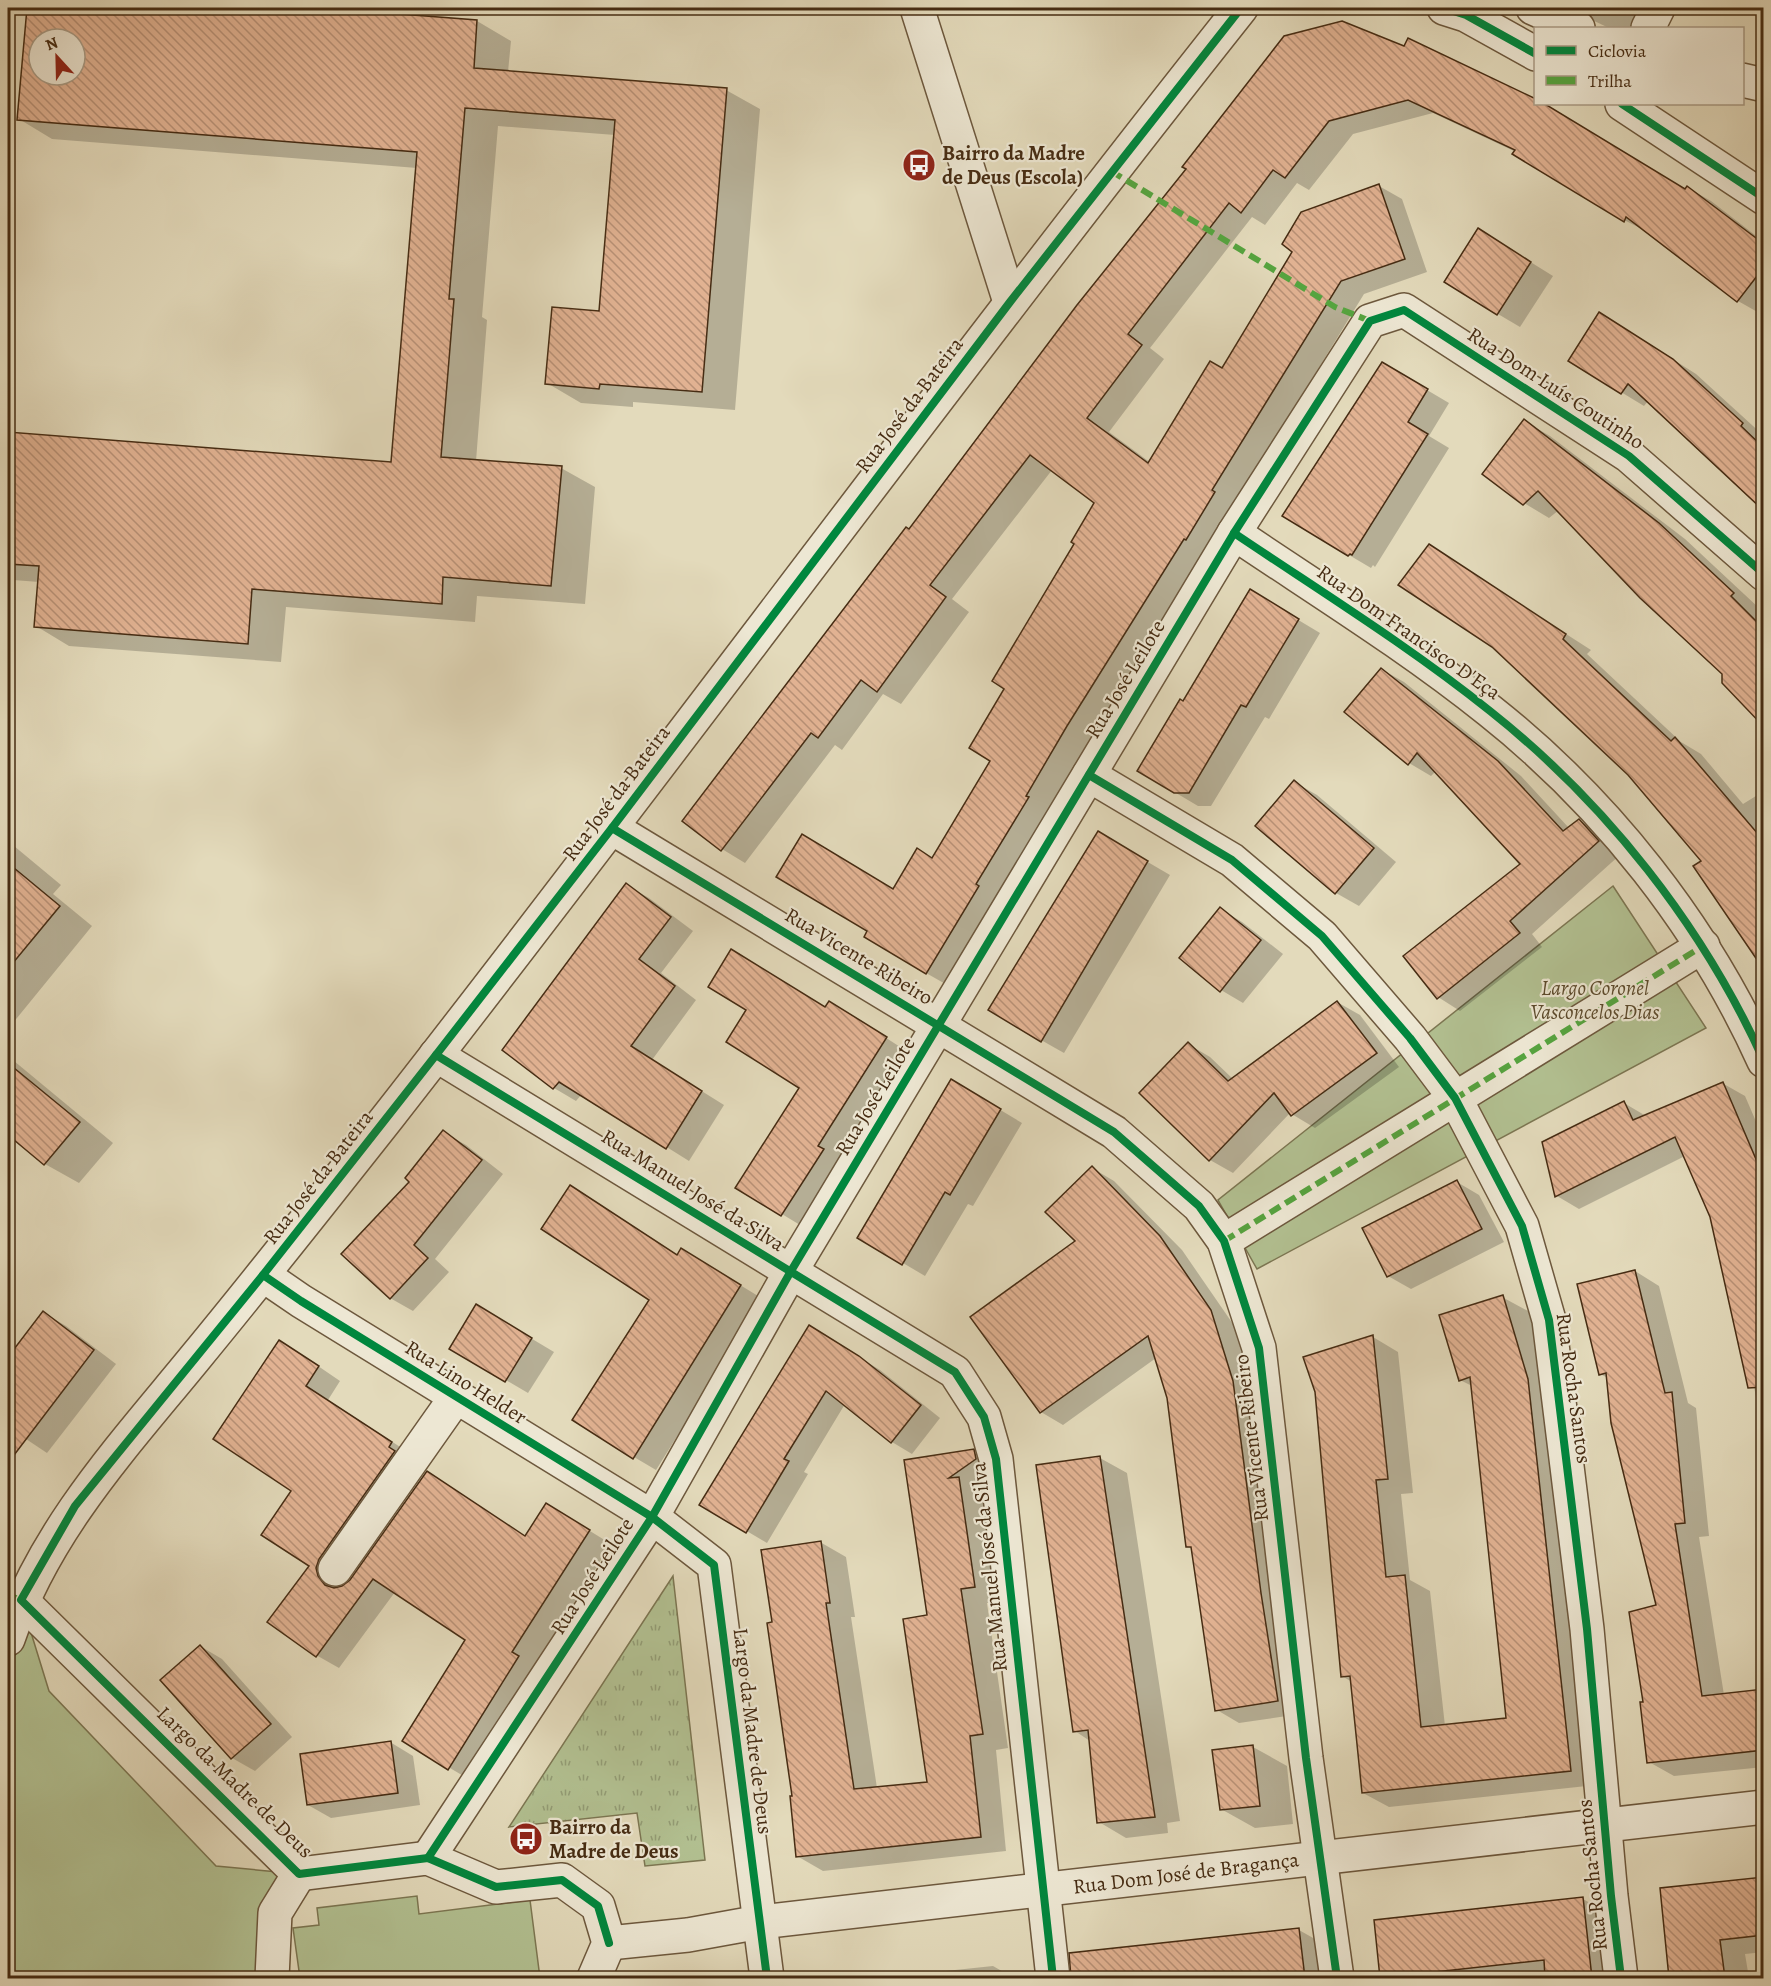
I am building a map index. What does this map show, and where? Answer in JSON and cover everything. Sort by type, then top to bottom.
[{"type":"street","points":[[917,8],[1010,302]]},
{"type":"street","name":"Rua José da Bateira","points":[[21,1600],[75,1506],[263,1275],[436,1055],[612,828],[1010,302],[1241,8]]},
{"type":"street","points":[[1444,8],[1466,15],[1534,53]]},
{"type":"street","points":[[1533,8],[1576,27]]},
{"type":"street","points":[[1649,27],[1659,8]]},
{"type":"street","points":[[1744,80],[1764,85]]},
{"type":"street","points":[[1624,105],[1764,198]]},
{"type":"street","name":"Rua Dom Luís Coutinho","points":[[1370,321],[1404,310],[1629,456],[1764,574]]},
{"type":"street","name":"Rua José Leilote","points":[[428,1858],[652,1517],[791,1271],[1234,533],[1370,321]]},
{"type":"street","name":"Rua Dom Francisco D'Eça","points":[[1234,533],[1369,624],[1491,711],[1565,778],[1637,855],[1703,946],[1745,1019],[1764,1061]]},
{"type":"street","name":"Rua Rocha Santos","points":[[1089,775],[1232,860],[1322,936],[1410,1038],[1455,1098],[1522,1226],[1549,1320],[1587,1629],[1621,1978]]},
{"type":"street","name":"Rua Vicente Ribeiro","points":[[612,828],[1114,1132],[1199,1206],[1224,1241],[1259,1348],[1306,1758],[1337,1978]]},
{"type":"street","points":[[1224,1241],[1703,946]]},
{"type":"street","name":"Rua Manuel José da Silva","points":[[436,1055],[955,1372],[984,1417],[996,1459],[1053,1978]]},
{"type":"street","name":"Rua Lino Helder","points":[[263,1275],[652,1517]]},
{"type":"street","name":"Rua Lino Helder","points":[[335,1569],[456,1397]]},
{"type":"street","name":"Largo da Madre de Deus","points":[[652,1517],[714,1565],[767,1978]]},
{"type":"street","points":[[8,1639],[21,1600]]},
{"type":"street","name":"Largo da Madre de Deus","points":[[21,1600],[299,1874]]},
{"type":"street","name":"Rua Dom José de Bragança","points":[[609,1942],[688,1935],[760,1922],[1042,1889],[1764,1807]]},
{"type":"street","points":[[428,1858],[496,1887],[562,1880],[598,1905],[609,1942],[594,1978]]},
{"type":"street","name":"Largo da Madre de Deus","points":[[299,1874],[428,1858]]},
{"type":"street","name":"Largo da Madre de Deus","points":[[272,1978],[275,1913],[299,1874]]},
{"type":"green space","name":"Largo Coronel Vasconcelos Dias","points":[[1613,886],[1706,1028],[1257,1269],[1218,1200]]},
{"type":"green space","points":[[673,1576],[705,1860],[645,1866],[637,1813],[509,1827]]},
{"type":"green space","points":[[21,1600],[49,1691],[216,1866],[299,1874],[272,1978],[8,1978],[8,1639]]},
{"type":"green space","points":[[417,1896],[419,1914],[530,1900],[540,1978],[300,1978],[293,1928],[319,1925],[317,1908]]},
{"type":"building","points":[[27,8],[322,8],[477,20],[474,68],[727,88],[702,392],[600,384],[599,389],[545,384],[552,307],[599,311],[615,120],[465,108],[449,299],[454,299],[441,457],[562,466],[551,586],[443,577],[442,604],[252,589],[248,644],[34,627],[39,566],[8,564],[8,432],[391,462],[417,152],[17,120]]},
{"type":"building","points":[[1342,21],[1404,46],[1408,38],[1534,98],[1534,105],[1547,105],[1685,189],[1687,186],[1764,244],[1764,267],[1737,302],[1626,217],[1624,222],[1512,154],[1515,150],[1408,100],[1329,121],[1285,178],[1273,170],[1241,213],[1229,203],[1128,334],[1142,345],[1087,418],[1148,463],[1210,361],[1222,368],[1292,252],[1282,244],[1301,212],[1379,184],[1405,259],[1341,281],[1212,490],[1215,492],[1186,540],[1184,539],[1067,726],[1026,796],[1029,797],[976,884],[979,886],[926,974],[864,937],[867,931],[776,877],[802,834],[893,889],[917,848],[932,858],[990,761],[969,748],[1004,689],[992,681],[1074,544],[1071,542],[1094,503],[1030,455],[930,585],[946,597],[877,692],[861,680],[818,738],[811,733],[721,851],[682,821],[906,527],[909,529],[1077,305],[1186,169],[1182,167],[1284,36]]},
{"type":"building","points":[[1478,228],[1531,262],[1497,315],[1444,282]]},
{"type":"building","points":[[1599,312],[1673,359],[1743,423],[1741,426],[1764,448],[1764,511],[1628,384],[1621,394],[1568,361]]},
{"type":"building","points":[[1382,362],[1428,389],[1408,422],[1428,434],[1352,555],[1348,556],[1282,516]]},
{"type":"building","points":[[1524,419],[1659,523],[1734,593],[1731,596],[1764,629],[1764,727],[1722,683],[1722,674],[1640,598],[1538,491],[1523,505],[1482,474]]},
{"type":"building","points":[[1429,544],[1566,634],[1563,639],[1671,741],[1675,737],[1764,841],[1764,970],[1693,866],[1701,861],[1628,775],[1492,647],[1398,585]]},
{"type":"building","points":[[1250,589],[1299,619],[1246,707],[1241,705],[1189,793],[1174,793],[1137,771],[1180,699],[1183,701]]},
{"type":"building","points":[[1381,668],[1498,761],[1563,831],[1579,819],[1599,841],[1510,921],[1520,933],[1437,999],[1403,956],[1520,864],[1417,753],[1408,765],[1344,712]]},
{"type":"building","points":[[1294,780],[1374,848],[1335,894],[1255,826]]},
{"type":"building","points":[[1098,831],[1148,861],[1041,1042],[988,1010]]},
{"type":"building","points":[[8,863],[60,906],[8,969]]},
{"type":"building","points":[[626,883],[671,917],[639,959],[675,986],[631,1046],[702,1091],[666,1149],[559,1082],[553,1089],[502,1050]]},
{"type":"building","points":[[1220,907],[1261,940],[1220,992],[1179,958]]},
{"type":"building","points":[[731,949],[825,1007],[829,1001],[887,1037],[818,1146],[824,1149],[781,1216],[735,1188],[799,1088],[726,1042],[746,1010],[708,987]]},
{"type":"building","points":[[1337,1001],[1377,1053],[1291,1116],[1274,1093],[1209,1161],[1139,1093],[1188,1042],[1228,1081]]},
{"type":"building","points":[[8,1063],[80,1122],[44,1165],[8,1135]]},
{"type":"building","points":[[951,1079],[1001,1109],[950,1195],[945,1192],[902,1265],[857,1238]]},
{"type":"building","points":[[1723,1082],[1764,1178],[1764,1387],[1748,1388],[1710,1217],[1675,1137],[1555,1197],[1542,1142],[1624,1101],[1633,1120]]},
{"type":"building","points":[[443,1130],[482,1160],[414,1245],[428,1258],[390,1299],[341,1254],[409,1182],[405,1178]]},
{"type":"building","points":[[1092,1166],[1160,1236],[1211,1310],[1233,1381],[1278,1701],[1215,1711],[1191,1547],[1186,1547],[1167,1398],[1148,1336],[1040,1413],[970,1317],[1075,1241],[1045,1212]]},
{"type":"building","points":[[1457,1180],[1482,1229],[1387,1277],[1362,1228]]},
{"type":"building","points":[[570,1185],[677,1255],[681,1248],[741,1285],[633,1459],[572,1420],[649,1300],[541,1229]]},
{"type":"building","points":[[1635,1270],[1665,1393],[1672,1392],[1685,1523],[1675,1524],[1702,1696],[1764,1689],[1764,1750],[1647,1763],[1640,1702],[1643,1702],[1629,1612],[1656,1605],[1611,1423],[1606,1373],[1599,1375],[1577,1284]]},
{"type":"building","points":[[1503,1295],[1528,1379],[1571,1771],[1362,1793],[1350,1676],[1341,1677],[1315,1392],[1303,1357],[1373,1335],[1388,1479],[1376,1480],[1386,1577],[1405,1575],[1421,1727],[1506,1718],[1470,1377],[1459,1381],[1439,1315]]},
{"type":"building","points":[[476,1304],[532,1338],[505,1382],[449,1349]]},
{"type":"building","points":[[43,1311],[94,1350],[8,1463],[8,1357]]},
{"type":"building","points":[[809,1325],[859,1356],[921,1405],[891,1443],[826,1391],[784,1459],[789,1461],[746,1533],[699,1505]]},
{"type":"building","points":[[279,1340],[319,1366],[306,1386],[392,1442],[389,1447],[395,1451],[319,1559],[316,1568],[318,1576],[325,1585],[334,1588],[350,1580],[427,1471],[525,1536],[546,1503],[590,1530],[512,1652],[519,1656],[448,1770],[402,1741],[465,1640],[373,1579],[316,1657],[267,1622],[309,1566],[261,1535],[291,1491],[213,1439]]},
{"type":"building","points":[[974,1449],[976,1459],[949,1478],[959,1477],[975,1587],[961,1589],[983,1734],[970,1736],[981,1837],[796,1857],[790,1796],[792,1796],[767,1623],[772,1622],[761,1550],[821,1541],[830,1603],[826,1603],[854,1789],[927,1782],[903,1619],[927,1615],[904,1460]]},
{"type":"building","points":[[1100,1456],[1155,1817],[1097,1823],[1088,1730],[1073,1732],[1036,1465]]},
{"type":"building","points":[[200,1645],[271,1724],[231,1759],[160,1680]]},
{"type":"building","points":[[391,1741],[398,1793],[307,1805],[300,1754]]},
{"type":"building","points":[[1253,1745],[1260,1806],[1220,1810],[1212,1750]]},
{"type":"building","points":[[1764,1877],[1764,1935],[1720,1940],[1725,1978],[1669,1978],[1660,1888]]},
{"type":"building","points":[[1583,1897],[1592,1978],[1545,1978],[1544,1960],[1380,1978],[1374,1920]]},
{"type":"building","points":[[1299,1928],[1305,1978],[1071,1978],[1069,1953]]},
{"type":"marked path","points":[[1111,171],[1335,307],[1370,321]]},
{"type":"marked path","points":[[1224,1241],[1703,946]]},
{"type":"marked path","points":[[8,1595],[21,1600]]},
{"type":"cycle path","points":[[609,1943],[598,1906],[562,1880],[496,1887],[428,1858],[299,1874],[21,1600],[75,1506],[263,1275],[436,1055],[612,828],[1010,302],[1241,8]]},
{"type":"cycle path","points":[[1444,8],[1466,15],[1534,53]]},
{"type":"cycle path","points":[[1624,105],[1764,198]]},
{"type":"cycle path","points":[[428,1858],[652,1517],[791,1271],[1234,533],[1370,321],[1404,310],[1629,456],[1764,574]]},
{"type":"cycle path","points":[[1234,533],[1364,619],[1459,687],[1533,747],[1573,786],[1612,827],[1681,915],[1712,962],[1764,1061]]},
{"type":"cycle path","points":[[1089,775],[1232,860],[1322,936],[1410,1038],[1455,1098],[1522,1226],[1549,1320],[1587,1629],[1611,1896],[1621,1978]]},
{"type":"cycle path","points":[[612,828],[1114,1132],[1199,1206],[1224,1241],[1259,1348],[1306,1758],[1337,1978]]},
{"type":"cycle path","points":[[436,1055],[955,1372],[984,1417],[996,1459],[1053,1978]]},
{"type":"cycle path","points":[[263,1275],[301,1301],[652,1517],[714,1565],[767,1978]]},
{"type":"place","name":"Bairro da Madre de Deus (Escola)","points":[[919,165]]},
{"type":"place","name":"Bairro da Madre de Deus","points":[[526,1839]]}]
